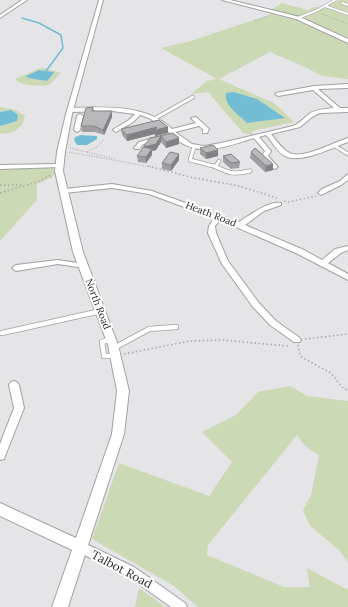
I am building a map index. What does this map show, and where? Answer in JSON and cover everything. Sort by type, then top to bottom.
[{"type":"street","points":[[0,17],[25,0]]},
{"type":"street","name":"North Road","points":[[60,607],[118,434],[123,391],[113,347],[78,252],[59,169],[61,150],[70,110],[100,0]]},
{"type":"street","points":[[224,0],[298,18],[348,40]]},
{"type":"street","points":[[278,94],[314,88],[348,86]]},
{"type":"street","points":[[314,88],[339,110]]},
{"type":"street","points":[[70,110],[110,110],[154,118],[187,145],[203,149],[300,125],[310,116],[317,113],[348,110]]},
{"type":"street","points":[[116,130],[131,121],[138,114]]},
{"type":"street","points":[[67,124],[77,127],[80,116]]},
{"type":"street","points":[[194,118],[206,129],[205,132]]},
{"type":"street","points":[[173,134],[200,124]]},
{"type":"street","points":[[267,133],[286,154],[294,156],[305,155],[335,146],[348,140]]},
{"type":"street","points":[[254,136],[268,151],[265,156],[275,166]]},
{"type":"street","points":[[137,148],[146,140],[162,138]]},
{"type":"street","points":[[0,167],[59,169]]},
{"type":"street","points":[[321,193],[327,189],[339,185],[348,176]]},
{"type":"street","name":"Heath Road","points":[[64,191],[112,186],[165,197],[240,225],[301,252],[348,277]]},
{"type":"street","points":[[240,225],[262,210],[279,204]]},
{"type":"street","points":[[218,217],[212,226],[212,234],[225,262],[256,305],[273,323],[297,340]]},
{"type":"street","points":[[323,263],[338,251],[348,248]]},
{"type":"street","points":[[16,268],[58,262],[84,266]]},
{"type":"street","points":[[0,456],[20,408],[14,386]]},
{"type":"street","points":[[0,509],[80,547]]},
{"type":"street","name":"Talbot Road","points":[[80,547],[130,571],[181,607]]},
{"type":"lane","points":[[298,18],[335,0]]},
{"type":"lane","points":[[342,3],[348,5]]},
{"type":"lane","points":[[325,6],[348,14]]},
{"type":"lane","points":[[154,118],[193,97]]},
{"type":"lane","points":[[335,146],[348,154]]},
{"type":"lane","points":[[194,147],[190,160],[216,166],[220,170],[238,174],[250,171]]},
{"type":"lane","points":[[216,166],[219,161]]},
{"type":"lane","points":[[2,333],[101,311]]},
{"type":"lane","points":[[113,347],[149,329],[176,327]]},
{"type":"path","points":[[336,9],[322,14],[348,24]]},
{"type":"path","points":[[255,21],[277,13]]},
{"type":"path","points":[[342,22],[348,20]]},
{"type":"path","points":[[88,152],[97,147],[104,139]]},
{"type":"path","points":[[61,150],[88,152],[122,160]]},
{"type":"path","points":[[61,150],[142,164],[166,172],[239,186],[288,202],[308,199],[321,193]]},
{"type":"path","points":[[0,193],[36,182],[59,169]]},
{"type":"path","points":[[0,185],[25,185]]},
{"type":"path","points":[[113,347],[222,340],[288,346],[297,340],[320,338],[336,334],[348,334]]},
{"type":"path","points":[[297,340],[300,354],[310,363],[327,370],[335,376],[343,389],[348,391]]},
{"type":"green space","points":[[339,0],[348,0],[348,39],[308,22],[308,19],[270,10],[282,3],[308,10],[313,7],[325,7]]},
{"type":"green space","points":[[272,14],[295,20],[348,43],[348,79],[322,76],[270,52],[219,79],[274,103],[294,122],[252,131],[253,135],[243,133],[208,92],[191,94],[207,81],[217,79],[161,48],[191,41]]},
{"type":"green space","points":[[44,68],[61,73],[49,85],[26,85],[15,79]],"holes":[[[39,70],[53,72],[54,74],[47,81],[26,76]]]},
{"type":"green space","points":[[0,107],[16,110],[25,116],[22,125],[17,130],[0,134],[0,126],[2,126],[11,110],[0,112]]},
{"type":"green space","points":[[35,167],[60,169],[51,178],[37,184],[37,200],[0,241],[0,169]]},
{"type":"green space","points":[[290,386],[307,396],[348,401],[348,562],[339,550],[310,526],[303,510],[311,495],[319,456],[304,445],[297,435],[208,545],[207,555],[284,587],[310,587],[307,568],[348,590],[348,607],[198,607],[174,586],[92,539],[119,463],[209,496],[232,462],[202,432],[236,415],[258,392]]},
{"type":"green space","points":[[139,588],[165,607],[135,607]]},
{"type":"water","points":[[39,70],[54,73],[47,81],[29,78],[26,76]]},
{"type":"water","points":[[234,92],[257,99],[285,118],[247,123],[227,102],[226,93]]},
{"type":"water","points":[[11,110],[18,115],[17,121],[0,126],[0,112]]},
{"type":"water","points":[[81,135],[97,136],[97,139],[87,145],[77,145],[74,140],[75,137]]},
{"type":"building","points":[[93,107],[92,111],[112,111],[103,130],[94,126],[81,126],[86,108]]},
{"type":"building","points":[[159,120],[168,127],[155,130],[157,127],[127,135],[121,129]]},
{"type":"building","points":[[173,133],[179,138],[166,142],[161,136],[156,144],[144,147],[152,149],[146,157],[137,156],[150,138]]},
{"type":"building","points":[[213,145],[218,150],[206,153],[200,148]]},
{"type":"building","points":[[255,148],[273,164],[266,166],[251,152]]},
{"type":"building","points":[[170,152],[179,154],[171,165],[162,163]]},
{"type":"building","points":[[231,154],[240,162],[231,163],[223,156]]},
{"type":"waterway","points":[[22,18],[39,23],[61,35],[63,48],[46,71]]}]
